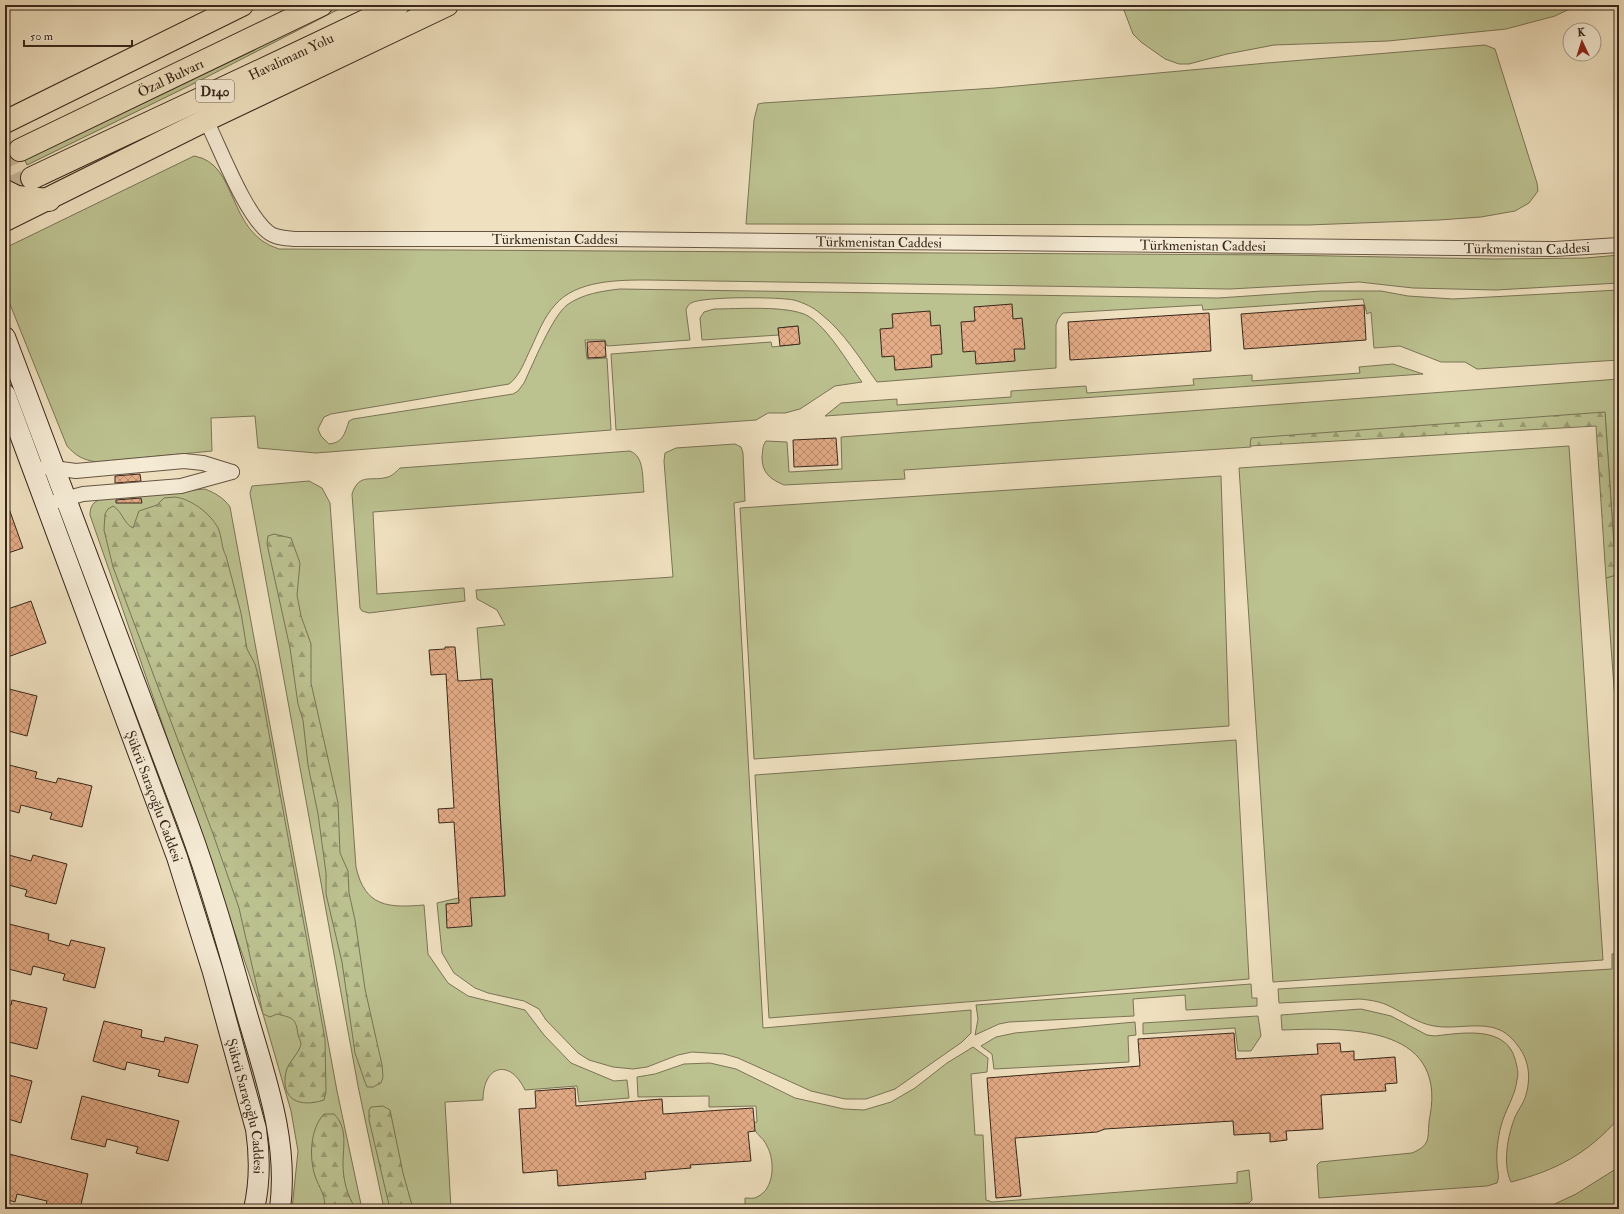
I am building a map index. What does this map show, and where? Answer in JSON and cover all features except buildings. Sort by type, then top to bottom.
[{"type":"highway","points":[[5,122],[242,5]]},
{"type":"highway","name":"Özal Bulvarı","points":[[20,150],[320,5]]},
{"type":"highway","name":"Havalimanı Yolu","points":[[32,178],[398,5]]},
{"type":"highway","points":[[5,220],[49,200],[206,120],[448,5]]},
{"type":"highway","points":[[5,191],[16,197],[49,200]]},
{"type":"street","name":"Türkmenistan Caddesi","points":[[206,120],[248,207],[268,232],[281,238],[613,239],[1555,249],[1619,245]]},
{"type":"street","points":[[5,337],[188,821],[213,894],[276,1119],[282,1160],[280,1209]]},
{"type":"street","name":"Şükrü Saraçoğlu Caddesi","points":[[5,394],[176,856],[213,972],[256,1129],[258,1145],[258,1176],[254,1209]]},
{"type":"street","points":[[34,474],[41,469],[55,468],[76,471],[184,461],[204,463],[232,472],[175,487],[83,494],[45,503]]},
{"type":"green space","points":[[332,5],[347,5],[197,82],[27,165],[24,158]]},
{"type":"green space","points":[[1122,5],[1578,5],[1555,16],[1506,29],[1388,41],[1274,45],[1227,54],[1189,64],[1179,64],[1165,59],[1141,42],[1133,34]]},
{"type":"green space","points":[[1485,45],[1495,49],[1537,183],[1538,191],[1529,203],[1515,211],[1481,217],[1439,220],[1308,225],[746,224],[754,120],[758,104],[995,88]]},
{"type":"green space","points":[[194,156],[208,161],[219,171],[250,229],[262,241],[279,249],[1281,255],[1495,259],[1586,258],[1619,255],[1619,283],[1496,290],[1413,288],[1359,282],[1230,289],[648,280],[611,281],[586,286],[574,291],[555,305],[542,325],[519,372],[509,384],[331,414],[324,417],[318,429],[321,436],[329,444],[337,442],[343,437],[349,421],[353,419],[513,394],[518,391],[524,383],[549,330],[561,311],[567,305],[579,298],[599,292],[620,289],[1218,298],[1322,291],[1381,291],[1408,296],[1453,299],[1619,290],[1619,360],[1477,369],[1465,362],[1441,362],[1400,346],[1374,348],[1371,312],[1367,314],[1363,299],[1203,310],[1202,305],[1063,313],[1058,319],[1056,325],[1056,368],[877,382],[837,329],[812,307],[798,301],[786,299],[725,298],[699,301],[688,305],[686,310],[690,340],[607,346],[605,340],[585,340],[587,359],[607,358],[611,430],[316,453],[258,448],[255,416],[211,418],[212,451],[97,462],[84,459],[67,446],[5,292],[5,248]]},
{"type":"green space","points":[[714,309],[776,309],[789,310],[808,316],[830,337],[862,382],[835,386],[800,409],[785,413],[768,413],[756,420],[616,430],[611,354],[771,342],[772,347],[799,344],[798,326],[778,328],[779,335],[702,340],[700,318],[704,312]]},
{"type":"green space","points":[[1393,364],[1423,374],[825,416],[841,403],[897,399],[897,405],[1011,397],[1011,391],[1086,386],[1087,393],[1194,385],[1193,379],[1252,375],[1252,381],[1360,373],[1359,367]]},
{"type":"green space","points":[[1619,379],[1619,755],[1606,578],[1616,575],[1605,413],[1251,439],[1251,447],[904,470],[905,479],[784,485],[768,475],[762,463],[763,449],[766,441],[787,442],[789,472],[842,469],[841,437]]},
{"type":"green space","points":[[1605,412],[1616,575],[1606,578],[1596,426],[1250,446],[1251,438]]},
{"type":"green space","points":[[735,444],[741,447],[743,453],[745,501],[734,503],[763,1028],[971,1010],[971,1033],[962,1042],[895,1089],[866,1099],[845,1099],[811,1091],[738,1058],[724,1054],[692,1052],[678,1055],[647,1067],[633,1069],[613,1067],[589,1060],[578,1053],[546,1020],[539,1009],[524,1001],[488,993],[475,988],[454,973],[442,953],[437,903],[458,898],[505,895],[492,679],[481,679],[477,628],[505,625],[497,610],[477,599],[476,590],[673,577],[664,461],[665,453],[676,448]]},
{"type":"green space","points":[[1569,446],[1603,960],[1273,982],[1239,468]]},
{"type":"green space","points":[[630,451],[638,458],[642,468],[644,492],[373,512],[377,594],[464,588],[465,601],[369,613],[362,611],[360,608],[352,494],[355,487],[362,480],[388,477],[393,475],[400,468]]},
{"type":"green space","points":[[1221,476],[1229,726],[754,759],[740,508]]},
{"type":"green space","points":[[309,481],[322,488],[330,503],[356,867],[365,890],[380,902],[389,905],[424,905],[428,954],[448,983],[468,996],[525,1010],[544,1035],[571,1063],[614,1081],[627,1080],[629,1098],[579,1102],[577,1086],[525,1090],[519,1080],[512,1073],[505,1070],[498,1070],[492,1073],[487,1079],[484,1088],[483,1100],[445,1102],[451,1209],[384,1209],[358,1086],[250,493],[252,486]]},
{"type":"green space","points":[[205,489],[219,496],[230,507],[337,1091],[362,1209],[292,1209],[298,1151],[291,1111],[263,1014],[90,515],[92,505],[101,499]]},
{"type":"green space","points":[[164,498],[181,498],[200,508],[215,522],[218,528],[241,613],[247,649],[255,664],[259,679],[325,1039],[326,1092],[324,1100],[307,1103],[300,1102],[294,1100],[286,1089],[285,1082],[287,1068],[301,1044],[296,1025],[293,1020],[287,1017],[277,1014],[270,1017],[263,1014],[239,908],[212,831],[113,567],[104,530],[105,514],[108,509],[113,506],[116,508],[127,523],[133,528],[139,511],[157,505]]},
{"type":"green space","points":[[274,534],[291,538],[300,563],[297,595],[301,616],[311,644],[311,683],[338,803],[340,853],[348,871],[349,893],[355,920],[365,989],[382,1065],[383,1077],[381,1083],[373,1087],[367,1087],[355,1053],[342,962],[326,894],[326,873],[318,814],[308,765],[303,720],[298,704],[290,648],[267,544],[268,536]]},
{"type":"green space","points":[[1236,740],[1249,979],[769,1018],[755,775]]},
{"type":"green space","points":[[1619,953],[1619,1118],[1595,1142],[1570,1159],[1543,1172],[1511,1182],[1508,1174],[1506,1158],[1508,1140],[1515,1117],[1525,1098],[1529,1078],[1525,1058],[1508,1035],[1493,1027],[1485,1026],[1442,1027],[1427,1025],[1387,1005],[1360,999],[1279,1003],[1278,989],[1612,969],[1612,954]]},
{"type":"green space","points":[[1251,984],[1252,998],[1257,998],[1257,1006],[1186,1010],[1185,995],[1133,999],[1134,1016],[1009,1022],[999,1024],[975,1035],[978,1019],[976,1005]]},
{"type":"green space","points":[[1361,1009],[1391,1016],[1427,1035],[1435,1036],[1469,1033],[1481,1034],[1493,1036],[1510,1048],[1515,1059],[1518,1077],[1499,1135],[1497,1154],[1497,1183],[1487,1186],[1319,1198],[1317,1165],[1320,1162],[1412,1153],[1424,1146],[1428,1138],[1431,1086],[1423,1063],[1407,1047],[1385,1037],[1360,1032],[1307,1029],[1282,1030],[1281,1015]]},
{"type":"green space","points":[[1258,1016],[1261,1036],[1251,1051],[1238,1051],[1235,1028],[1143,1034],[1143,1023]]},
{"type":"green space","points":[[1135,1022],[1136,1035],[1128,1036],[1129,1062],[994,1069],[992,1054],[981,1046],[996,1037],[1015,1033]]},
{"type":"green space","points":[[973,1047],[988,1058],[987,1072],[971,1074],[975,1135],[983,1135],[986,1200],[992,1202],[1237,1183],[1237,1172],[1249,1170],[1252,1200],[1249,1203],[1167,1209],[745,1209],[745,1198],[754,1198],[763,1193],[767,1188],[772,1174],[770,1152],[765,1142],[755,1131],[752,1123],[757,1122],[756,1106],[709,1107],[709,1096],[638,1097],[637,1077],[655,1074],[684,1064],[710,1063],[736,1069],[795,1098],[844,1109],[864,1110],[891,1102],[915,1088],[947,1063]]},
{"type":"green space","points":[[383,1106],[390,1110],[403,1173],[413,1209],[390,1209],[369,1120],[369,1110],[371,1107]]},
{"type":"green space","points":[[324,1114],[334,1114],[341,1125],[344,1138],[344,1176],[350,1199],[356,1209],[324,1209],[325,1205],[322,1192],[313,1168],[312,1144],[316,1127]]},
{"type":"green space","points":[[1619,1167],[1619,1209],[1544,1209],[1576,1194]]},
{"type":"tunnel","points":[[5,157],[20,150]]},
{"type":"tunnel","points":[[5,190],[32,178]]}]
